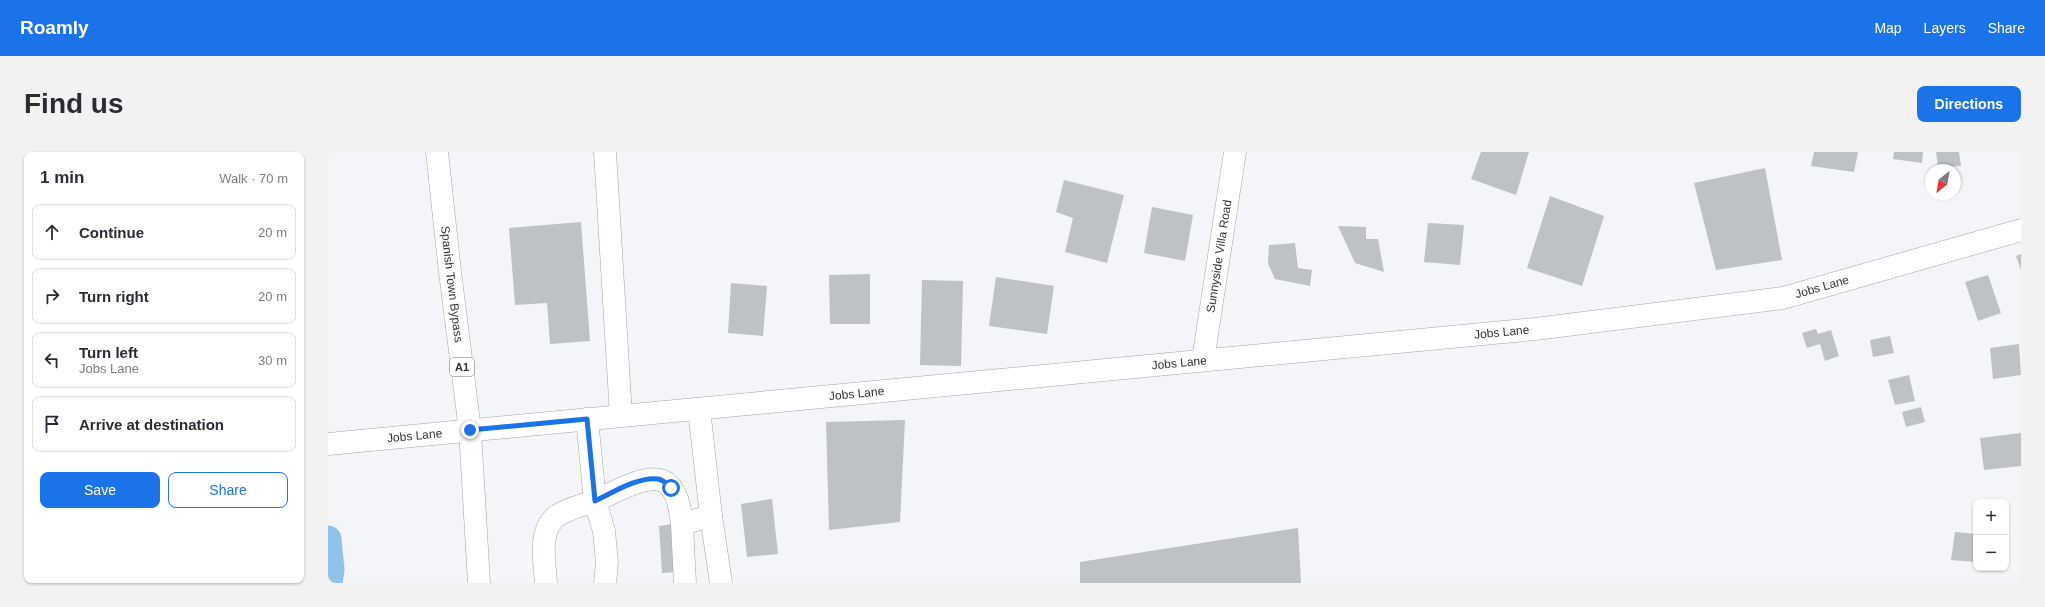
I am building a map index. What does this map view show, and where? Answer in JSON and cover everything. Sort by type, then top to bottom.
[{"type":"street","name":"Spanish Town Bypass","points":[[437,152],[450,272],[470,430],[479,583]]},
{"type":"street","points":[[605,152],[621,416]]},
{"type":"street","name":"Sunnyside Villa Road","points":[[1203,360],[1235,152]]},
{"type":"street","name":"Jobs Lane","points":[[328,444],[1536,329],[1783,298],[2021,230]]},
{"type":"street","points":[[700,409],[711,516],[721,583]]},
{"type":"street","points":[[587,419],[595,501],[604,531],[607,563],[605,583]]},
{"type":"street","points":[[546,583],[544,544],[548,526],[556,517],[563,512],[595,501],[631,484],[658,479],[665,482],[675,495],[679,504],[682,524],[685,583]]},
{"type":"street","points":[[682,524],[711,516]]},
{"type":"building","points":[[1481,152],[1529,152],[1516,195],[1471,179]]},
{"type":"building","points":[[1814,152],[1858,152],[1854,172],[1811,166]]},
{"type":"building","points":[[1894,152],[1923,152],[1922,163],[1893,159]]},
{"type":"building","points":[[1936,152],[1959,152],[1961,164],[1938,164]]},
{"type":"building","points":[[1765,168],[1782,260],[1716,270],[1694,183]]},
{"type":"building","points":[[1064,180],[1124,195],[1107,263],[1065,252],[1073,218],[1056,212]]},
{"type":"building","points":[[1550,196],[1604,216],[1582,286],[1527,268]]},
{"type":"building","points":[[1152,207],[1193,215],[1185,261],[1144,253]]},
{"type":"building","points":[[581,222],[590,341],[550,344],[547,303],[515,305],[509,228]]},
{"type":"building","points":[[1428,223],[1464,225],[1460,265],[1424,262]]},
{"type":"building","points":[[1338,226],[1366,227],[1366,239],[1378,239],[1384,272],[1355,263]]},
{"type":"building","points":[[1295,243],[1298,268],[1312,270],[1310,286],[1275,279],[1268,264],[1269,245]]},
{"type":"building","points":[[2021,254],[2021,270],[2016,256]]},
{"type":"building","points":[[870,274],[870,324],[830,324],[829,275]]},
{"type":"building","points":[[1988,275],[2001,313],[1978,321],[1965,282]]},
{"type":"building","points":[[996,277],[1054,286],[1047,334],[989,326]]},
{"type":"building","points":[[922,280],[963,281],[961,366],[920,365]]},
{"type":"building","points":[[731,283],[767,286],[763,336],[728,333]]},
{"type":"building","points":[[1816,329],[1818,334],[1831,330],[1839,356],[1825,361],[1820,344],[1807,348],[1802,333]]},
{"type":"building","points":[[1890,336],[1894,353],[1873,357],[1870,340]]},
{"type":"building","points":[[2019,344],[2021,375],[1993,379],[1990,348]]},
{"type":"building","points":[[1909,375],[1915,401],[1895,405],[1888,380]]},
{"type":"building","points":[[1921,407],[1925,422],[1906,427],[1902,412]]},
{"type":"building","points":[[905,420],[900,522],[829,530],[826,422]]},
{"type":"building","points":[[2021,433],[2021,466],[1984,470],[1980,438]]},
{"type":"building","points":[[772,499],[778,554],[747,557],[741,504]]},
{"type":"building","points":[[673,524],[677,572],[662,573],[659,526]]},
{"type":"building","points":[[1298,528],[1301,583],[1080,583],[1080,562]]},
{"type":"building","points":[[1955,532],[1973,534],[1973,562],[1951,560]]},
{"type":"waterway","points":[[328,539],[331,570],[329,583]]},
{"type":"route","points":[[470,430],[587,419],[595,487],[595,501],[631,484],[648,480],[658,479],[665,482],[671,488]]}]
